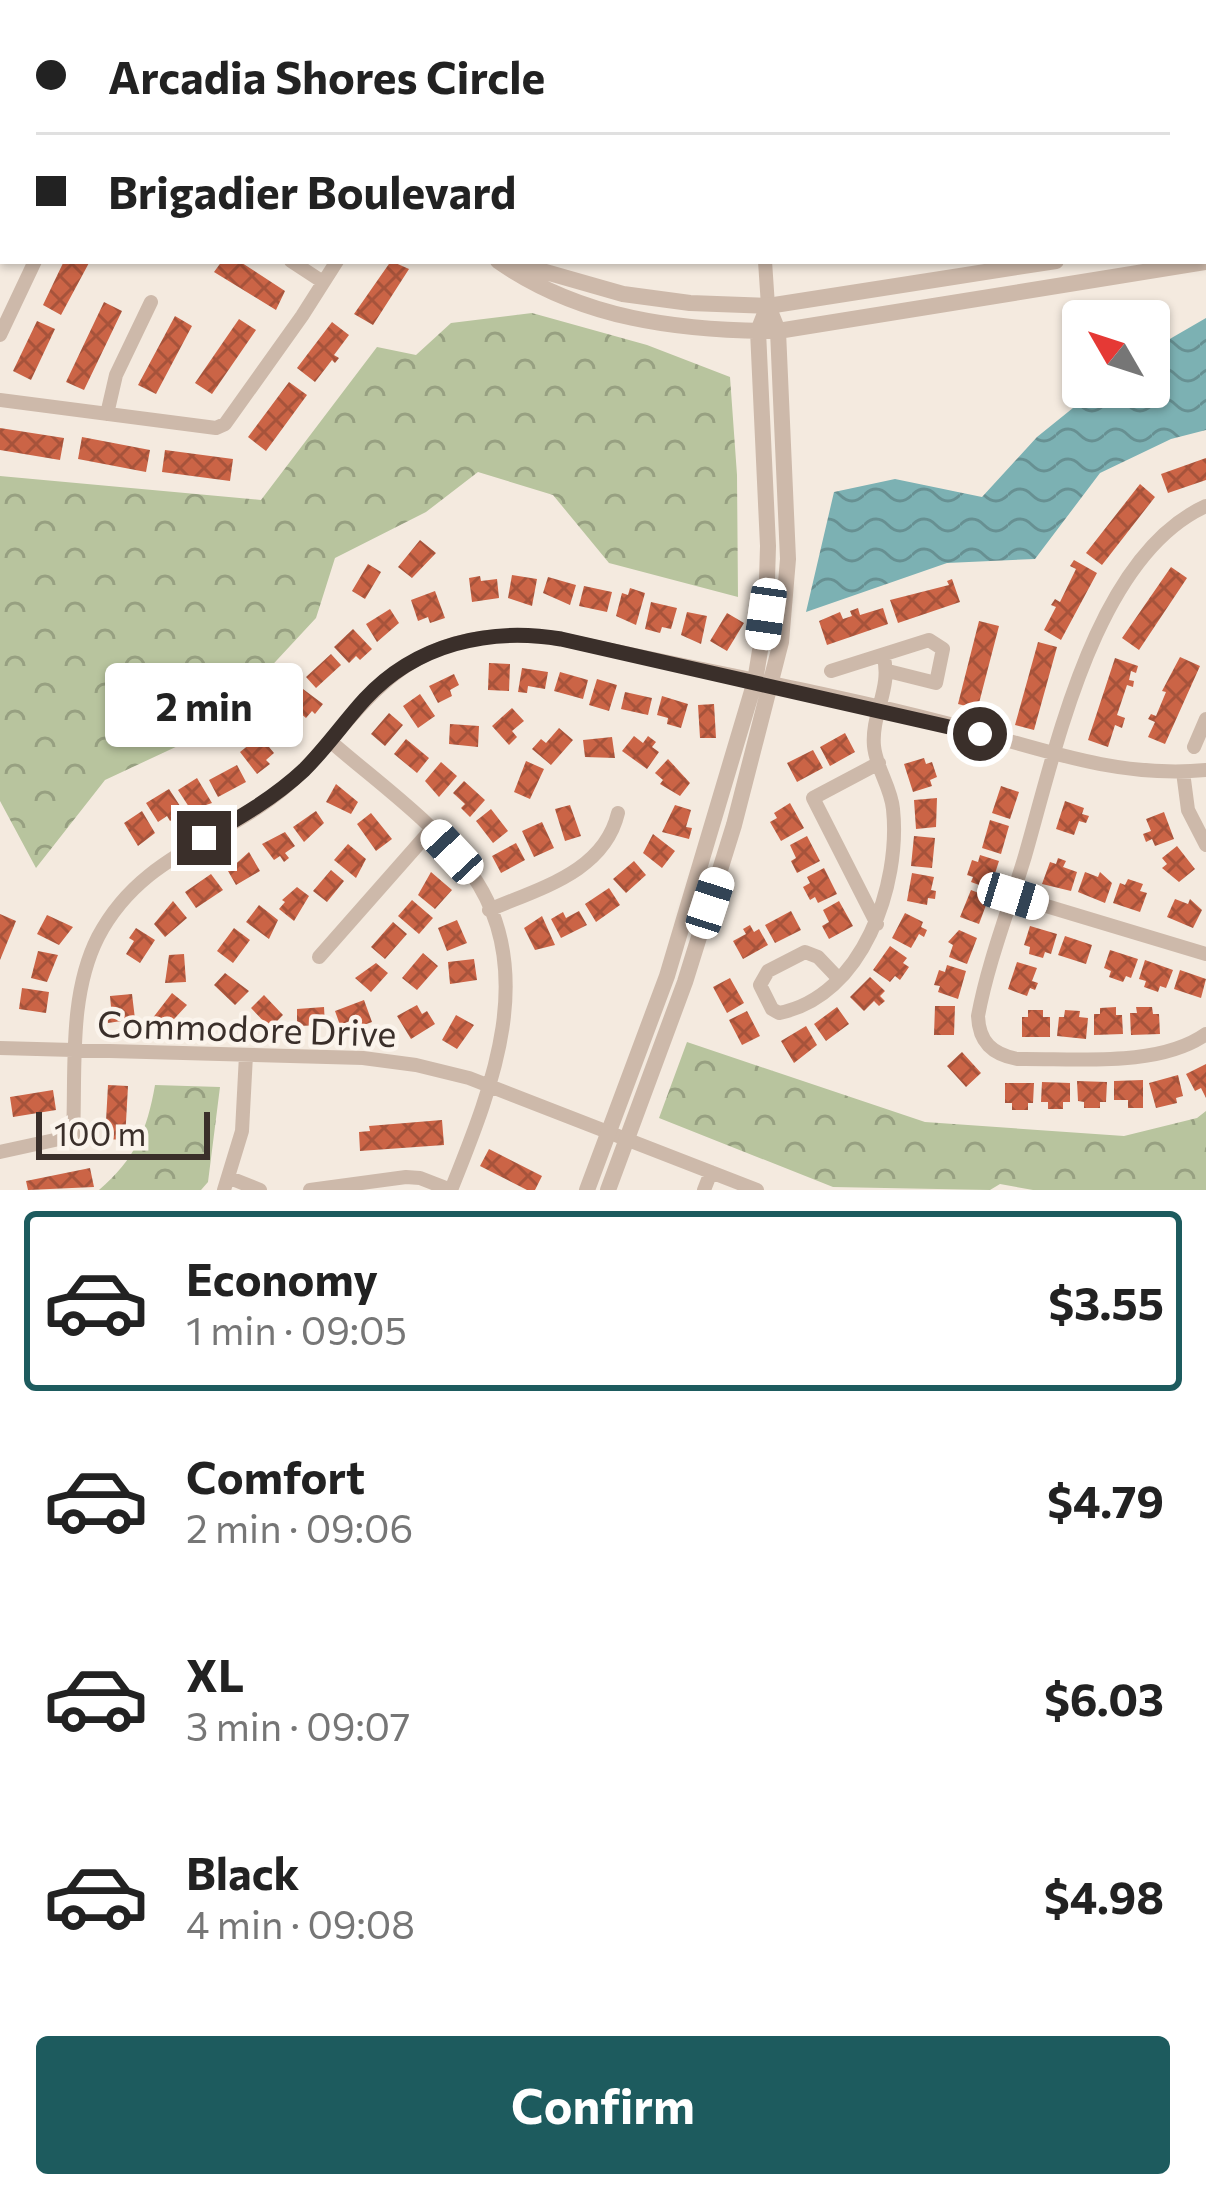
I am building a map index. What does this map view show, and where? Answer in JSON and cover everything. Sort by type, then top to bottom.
[{"type":"street","points":[[0,335],[34,264]]},
{"type":"street","points":[[296,264],[323,282]]},
{"type":"street","points":[[0,400],[216,428],[225,424],[335,264]]},
{"type":"street","points":[[506,264],[535,286],[611,314],[678,327],[758,332],[1168,264]]},
{"type":"street","points":[[513,264],[623,294],[768,306],[1037,264]]},
{"type":"street","points":[[587,1190],[619,1137],[692,959],[784,621],[788,560],[778,332],[768,306],[766,264]]},
{"type":"street","points":[[107,413],[116,375],[151,302]]},
{"type":"street","points":[[764,683],[768,579],[758,332],[768,306]]},
{"type":"street","points":[[1206,506],[1154,543],[1100,624],[1083,661],[978,1016],[980,1034],[993,1051],[1017,1059],[1159,1055],[1206,1034]]},
{"type":"street","points":[[0,1152],[73,1136],[82,980],[97,939],[117,906],[172,856],[284,788],[394,673],[439,649],[480,637],[538,635],[880,708],[1054,755],[1129,770],[1206,770]]},
{"type":"street","points":[[831,671],[929,640],[943,649],[936,683],[888,671]]},
{"type":"street","points":[[838,978],[818,957],[805,952],[768,970],[760,985],[779,1013],[801,1004],[838,978],[877,924],[890,877],[894,822],[874,744],[888,671],[883,655]]},
{"type":"street","points":[[1194,747],[1206,719]]},
{"type":"street","points":[[310,1190],[420,1178],[451,1190],[490,1086],[506,991],[504,960],[490,910],[472,874],[431,830],[330,741]]},
{"type":"street","points":[[877,924],[813,798],[879,763]]},
{"type":"street","points":[[1184,772],[1188,810],[1206,845]]},
{"type":"street","points":[[490,910],[560,880],[599,854],[613,837],[618,814]]},
{"type":"street","points":[[319,957],[431,830]]},
{"type":"street","points":[[1013,896],[1206,954]]},
{"type":"street","name":"Commodore Drive","points":[[0,1048],[390,1060],[490,1086],[757,1190]]},
{"type":"street","points":[[246,1055],[242,1130],[227,1184],[260,1190]]},
{"type":"street","points":[[608,1190],[619,1137]]},
{"type":"street","points":[[704,1190],[711,1172]]},
{"type":"green space","points":[[532,313],[647,345],[730,377],[738,597],[609,563],[553,495],[478,472],[426,512],[335,558],[316,618],[212,730],[105,780],[36,868],[0,801],[0,476],[261,500],[377,347],[416,355],[451,323]]},
{"type":"green space","points":[[687,1042],[925,1122],[1124,1136],[1197,1118],[1206,1111],[1206,1190],[1033,1190],[1000,1184],[990,1190],[833,1187],[659,1118]]},
{"type":"green space","points":[[155,1085],[220,1087],[208,1182],[201,1190],[99,1190],[138,1143]]},
{"type":"water","points":[[1206,318],[1206,430],[1171,439],[1100,473],[1035,559],[947,563],[806,612],[834,492],[895,479],[982,497],[1037,437],[1073,408],[1170,408],[1170,339]]},
{"type":"building","points":[[63,264],[88,264],[61,315],[43,305]]},
{"type":"building","points":[[220,264],[244,264],[285,291],[276,310],[214,272]]},
{"type":"building","points":[[389,264],[409,269],[373,325],[354,314]]},
{"type":"building","points":[[104,302],[122,311],[84,390],[66,382]]},
{"type":"building","points":[[175,316],[192,326],[156,394],[138,385]]},
{"type":"building","points":[[239,319],[256,330],[212,394],[195,383]]},
{"type":"building","points":[[37,321],[55,329],[31,380],[13,371]]},
{"type":"building","points":[[332,322],[349,335],[334,355],[339,358],[315,382],[297,368]]},
{"type":"building","points":[[289,382],[307,395],[266,451],[248,437]]},
{"type":"building","points":[[0,428],[64,438],[60,460],[0,450]]},
{"type":"building","points":[[82,437],[150,450],[146,472],[78,459]]},
{"type":"building","points":[[165,450],[233,459],[230,481],[162,472]]},
{"type":"building","points":[[1206,458],[1206,480],[1168,493],[1161,474]]},
{"type":"building","points":[[1140,484],[1155,497],[1102,565],[1086,553]]},
{"type":"building","points":[[420,540],[436,553],[412,578],[398,567]]},
{"type":"building","points":[[1074,560],[1097,573],[1061,640],[1044,630],[1056,607],[1051,605],[1055,599],[1060,602],[1076,569],[1070,566]]},
{"type":"building","points":[[368,564],[381,572],[365,599],[352,591]]},
{"type":"building","points":[[1171,567],[1187,578],[1139,650],[1122,638]]},
{"type":"building","points":[[512,575],[537,579],[532,606],[508,598]]},
{"type":"building","points":[[480,576],[481,581],[497,579],[499,598],[472,602],[469,578]]},
{"type":"building","points":[[548,577],[576,585],[570,605],[543,593]]},
{"type":"building","points":[[952,579],[960,602],[898,623],[890,600],[949,585]]},
{"type":"building","points":[[584,586],[612,592],[607,612],[579,606]]},
{"type":"building","points":[[630,588],[645,593],[636,625],[616,616],[622,593],[628,595]]},
{"type":"building","points":[[435,591],[445,618],[418,621],[411,600]]},
{"type":"building","points":[[651,602],[677,608],[671,629],[662,627],[660,633],[645,629]]},
{"type":"building","points":[[858,608],[860,615],[883,608],[888,624],[827,645],[819,621],[840,612],[843,619],[852,616],[850,611]]},
{"type":"building","points":[[390,609],[399,623],[377,642],[366,624]]},
{"type":"building","points":[[687,612],[707,616],[701,644],[681,635]]},
{"type":"building","points":[[727,613],[744,623],[727,651],[710,641]]},
{"type":"building","points":[[979,621],[999,626],[979,703],[987,705],[986,711],[958,704]]},
{"type":"building","points":[[353,629],[372,649],[349,663],[334,647]]},
{"type":"building","points":[[1038,642],[1057,647],[1034,730],[1015,725]]},
{"type":"building","points":[[331,654],[341,665],[316,688],[306,677]]},
{"type":"building","points":[[1180,657],[1200,666],[1165,744],[1148,737],[1155,722],[1148,719],[1151,714],[1156,716],[1166,692],[1162,691]]},
{"type":"building","points":[[1115,658],[1138,666],[1136,673],[1131,671],[1133,687],[1127,685],[1117,715],[1125,718],[1122,728],[1115,725],[1108,747],[1088,740]]},
{"type":"building","points":[[489,663],[510,664],[509,691],[488,690]]},
{"type":"building","points":[[522,668],[548,672],[545,689],[528,686],[527,693],[518,692]]},
{"type":"building","points":[[560,672],[588,680],[583,699],[554,691]]},
{"type":"building","points":[[454,674],[459,685],[450,690],[452,696],[438,703],[429,686]]},
{"type":"building","points":[[597,679],[617,685],[609,711],[589,705]]},
{"type":"building","points":[[295,683],[323,704],[315,714],[312,711],[306,718],[287,702]]},
{"type":"building","points":[[625,692],[652,698],[648,715],[621,709]]},
{"type":"building","points":[[420,694],[435,716],[418,728],[403,706]]},
{"type":"building","points":[[662,696],[688,704],[681,728],[657,715]]},
{"type":"building","points":[[714,704],[716,738],[700,738],[698,705]]},
{"type":"building","points":[[282,708],[302,728],[280,743],[259,722],[266,715],[271,720]]},
{"type":"building","points":[[512,708],[524,721],[512,731],[517,737],[509,745],[492,726]]},
{"type":"building","points":[[389,713],[403,725],[385,746],[371,734]]},
{"type":"building","points":[[450,724],[479,726],[478,747],[449,744]]},
{"type":"building","points":[[559,728],[573,740],[551,765],[532,749],[541,739],[546,743]]},
{"type":"building","points":[[845,733],[855,752],[830,766],[820,747]]},
{"type":"building","points":[[260,736],[274,753],[266,760],[270,764],[257,774],[240,752]]},
{"type":"building","points":[[634,736],[643,743],[648,736],[656,742],[652,747],[659,752],[647,769],[622,751]]},
{"type":"building","points":[[612,737],[615,758],[585,757],[583,740]]},
{"type":"building","points":[[406,739],[429,758],[417,773],[394,754]]},
{"type":"building","points":[[813,750],[823,768],[797,782],[787,763]]},
{"type":"building","points":[[924,758],[926,764],[932,762],[937,777],[930,780],[932,786],[913,792],[904,764]]},
{"type":"building","points":[[668,759],[690,783],[680,796],[660,784],[663,780],[655,773]]},
{"type":"building","points":[[526,761],[544,769],[530,799],[514,792]]},
{"type":"building","points":[[441,762],[457,776],[439,797],[425,781]]},
{"type":"building","points":[[237,765],[246,782],[218,797],[209,780]]},
{"type":"building","points":[[197,778],[212,803],[191,810],[178,790]]},
{"type":"building","points":[[464,781],[485,800],[470,817],[453,793]]},
{"type":"building","points":[[336,784],[358,802],[351,814],[326,802]]},
{"type":"building","points":[[1001,786],[1019,792],[1010,819],[992,813]]},
{"type":"building","points":[[169,789],[184,812],[158,822],[146,803]]},
{"type":"building","points":[[937,798],[936,827],[916,829],[914,800]]},
{"type":"building","points":[[1065,801],[1084,808],[1082,814],[1089,816],[1086,823],[1079,821],[1074,835],[1056,829]]},
{"type":"building","points":[[790,803],[804,828],[781,841],[770,822],[777,818],[774,813]]},
{"type":"building","points":[[570,805],[581,836],[565,841],[555,809]]},
{"type":"building","points":[[675,805],[691,810],[686,827],[692,828],[689,839],[662,832]]},
{"type":"building","points":[[491,809],[508,831],[493,843],[476,821]]},
{"type":"building","points":[[142,811],[155,833],[138,846],[124,823]]},
{"type":"building","points":[[316,811],[324,823],[304,842],[293,827]]},
{"type":"building","points":[[1164,812],[1174,839],[1155,846],[1143,834],[1151,831],[1146,819]]},
{"type":"building","points":[[371,813],[392,839],[376,851],[357,824]]},
{"type":"building","points":[[990,820],[1009,826],[1001,854],[982,848]]},
{"type":"building","points":[[542,822],[554,848],[534,857],[522,831]]},
{"type":"building","points":[[285,832],[295,846],[285,853],[289,858],[284,862],[280,856],[274,860],[262,844]]},
{"type":"building","points":[[653,834],[675,851],[662,868],[643,853]]},
{"type":"building","points":[[807,836],[820,861],[797,873],[790,845]]},
{"type":"building","points":[[914,836],[935,838],[932,868],[911,866]]},
{"type":"building","points":[[516,843],[525,860],[501,873],[492,856]]},
{"type":"building","points":[[348,844],[366,859],[356,878],[334,860]]},
{"type":"building","points":[[1177,846],[1195,869],[1179,882],[1162,868],[1167,864],[1162,858]]},
{"type":"building","points":[[249,852],[260,871],[236,885],[228,871]]},
{"type":"building","points":[[980,855],[999,861],[990,889],[971,882],[973,877],[967,875],[972,860],[978,862]]},
{"type":"building","points":[[1058,858],[1066,861],[1063,867],[1077,872],[1071,891],[1042,884],[1050,862],[1056,864]]},
{"type":"building","points":[[634,861],[646,875],[626,893],[613,879]]},
{"type":"building","points":[[824,868],[837,894],[818,903],[815,897],[810,900],[803,887],[810,883],[807,877]]},
{"type":"building","points":[[331,870],[344,881],[327,902],[313,891]]},
{"type":"building","points":[[431,872],[452,890],[435,909],[418,895]]},
{"type":"building","points":[[1085,872],[1098,877],[1100,872],[1112,883],[1105,903],[1078,892]]},
{"type":"building","points":[[912,873],[934,877],[935,899],[928,898],[927,905],[907,901]]},
{"type":"building","points":[[211,874],[223,890],[196,908],[185,892]]},
{"type":"building","points":[[1128,879],[1143,884],[1140,891],[1147,893],[1140,912],[1113,903],[1120,883],[1125,885]]},
{"type":"building","points":[[297,887],[309,896],[294,921],[279,909]]},
{"type":"building","points":[[609,888],[620,905],[596,922],[585,904]]},
{"type":"building","points":[[971,890],[989,897],[979,924],[960,917]]},
{"type":"building","points":[[1175,899],[1188,904],[1190,899],[1202,910],[1193,928],[1167,917]]},
{"type":"building","points":[[412,900],[433,918],[419,934],[398,916]]},
{"type":"building","points":[[173,901],[187,918],[165,937],[154,924]]},
{"type":"building","points":[[839,901],[853,926],[829,939],[822,926],[829,922],[823,910]]},
{"type":"building","points":[[259,905],[278,920],[269,939],[246,922]]},
{"type":"building","points":[[579,911],[587,925],[561,938],[551,919]]},
{"type":"building","points":[[791,911],[801,930],[775,943],[765,925]]},
{"type":"building","points":[[905,913],[923,922],[921,927],[927,930],[911,948],[892,938]]},
{"type":"building","points":[[0,914],[16,921],[0,960]]},
{"type":"building","points":[[47,915],[73,927],[59,945],[37,934]]},
{"type":"building","points":[[542,916],[555,945],[535,950],[524,928]]},
{"type":"building","points":[[457,920],[467,943],[447,951],[438,928]]},
{"type":"building","points":[[393,922],[407,934],[385,959],[371,947]]},
{"type":"building","points":[[750,925],[754,932],[759,929],[768,945],[743,959],[733,941],[746,934],[743,929]]},
{"type":"building","points":[[1030,926],[1057,934],[1051,954],[1045,952],[1043,958],[1029,954],[1030,947],[1024,945]]},
{"type":"building","points":[[136,928],[155,940],[140,963],[126,954]]},
{"type":"building","points":[[234,928],[250,940],[233,963],[217,951]]},
{"type":"building","points":[[959,930],[977,938],[967,964],[949,957],[953,945],[948,942]]},
{"type":"building","points":[[1065,936],[1092,945],[1086,964],[1058,955]]},
{"type":"building","points":[[890,946],[907,958],[903,963],[909,967],[900,980],[895,976],[890,982],[873,970]]},
{"type":"building","points":[[1110,950],[1138,959],[1131,978],[1126,976],[1123,982],[1109,977],[1111,971],[1104,968]]},
{"type":"building","points":[[38,951],[58,955],[47,982],[31,978]]},
{"type":"building","points":[[423,953],[438,966],[417,990],[402,978]]},
{"type":"building","points":[[184,954],[186,982],[165,983],[169,955]]},
{"type":"building","points":[[474,959],[477,980],[450,984],[448,962]]},
{"type":"building","points":[[1145,960],[1173,970],[1166,988],[1160,986],[1158,992],[1144,987],[1146,981],[1139,979]]},
{"type":"building","points":[[1017,962],[1037,968],[1032,981],[1038,983],[1027,996],[1008,989]]},
{"type":"building","points":[[376,963],[388,973],[371,992],[355,978]]},
{"type":"building","points":[[947,965],[966,971],[958,999],[938,992],[940,986],[934,985],[939,970],[945,972]]},
{"type":"building","points":[[1180,970],[1206,979],[1201,998],[1174,989]]},
{"type":"building","points":[[225,973],[249,991],[235,1005],[214,985]]},
{"type":"building","points":[[870,977],[885,991],[880,996],[885,1001],[879,1006],[874,1001],[864,1011],[850,997]]},
{"type":"building","points":[[730,978],[744,1003],[727,1013],[713,987]]},
{"type":"building","points":[[22,988],[49,992],[46,1013],[19,1009]]},
{"type":"building","points":[[172,993],[187,1005],[165,1029],[152,1019]]},
{"type":"building","points":[[132,994],[135,1019],[108,1023],[110,996]]},
{"type":"building","points":[[264,995],[283,1015],[270,1028],[251,1008]]},
{"type":"building","points":[[364,1000],[372,1022],[358,1027],[355,1019],[340,1025],[335,1011]]},
{"type":"building","points":[[417,1005],[435,1024],[411,1039],[397,1016]]},
{"type":"building","points":[[935,1006],[955,1006],[954,1035],[934,1035]]},
{"type":"building","points":[[324,1007],[325,1025],[297,1026],[297,1009]]},
{"type":"building","points":[[837,1007],[849,1024],[826,1041],[814,1024]]},
{"type":"building","points":[[1116,1007],[1116,1015],[1122,1015],[1123,1034],[1094,1035],[1094,1014],[1100,1014],[1100,1008]]},
{"type":"building","points":[[1136,1007],[1152,1007],[1153,1014],[1159,1014],[1160,1034],[1131,1035],[1130,1013],[1137,1013]]},
{"type":"building","points":[[1028,1010],[1043,1010],[1043,1017],[1050,1017],[1050,1037],[1022,1037],[1022,1017],[1028,1017]]},
{"type":"building","points":[[1065,1010],[1080,1011],[1079,1017],[1088,1018],[1086,1039],[1057,1036],[1059,1017],[1064,1017]]},
{"type":"building","points":[[747,1011],[760,1036],[742,1045],[729,1020]]},
{"type":"building","points":[[456,1015],[474,1025],[457,1049],[442,1040]]},
{"type":"building","points":[[806,1026],[817,1045],[794,1063],[781,1041]]},
{"type":"building","points":[[962,1052],[981,1073],[966,1087],[947,1066]]},
{"type":"building","points":[[1206,1064],[1206,1098],[1201,1088],[1195,1091],[1186,1074]]},
{"type":"building","points":[[1178,1075],[1183,1096],[1176,1098],[1177,1103],[1156,1108],[1149,1083]]},
{"type":"building","points":[[1143,1080],[1143,1108],[1128,1108],[1128,1100],[1114,1100],[1114,1081]]},
{"type":"building","points":[[1077,1081],[1107,1082],[1106,1102],[1100,1102],[1100,1108],[1084,1108],[1084,1102],[1078,1101]]},
{"type":"building","points":[[1042,1082],[1070,1083],[1070,1102],[1063,1102],[1063,1109],[1048,1109],[1048,1102],[1041,1102]]},
{"type":"building","points":[[1005,1083],[1034,1083],[1028,1110],[1012,1110],[1012,1103],[1005,1103]]},
{"type":"building","points":[[108,1085],[128,1086],[125,1140],[105,1139]]},
{"type":"building","points":[[53,1090],[56,1110],[13,1117],[10,1097]]},
{"type":"building","points":[[442,1120],[444,1145],[360,1151],[359,1132],[370,1131],[369,1126]]},
{"type":"building","points":[[489,1149],[542,1176],[535,1190],[480,1166]]},
{"type":"building","points":[[90,1168],[94,1187],[28,1190],[26,1181]]},
{"type":"route","points":[[204,838],[284,788],[394,673],[452,644],[480,637],[508,634],[561,639],[980,734]]}]
